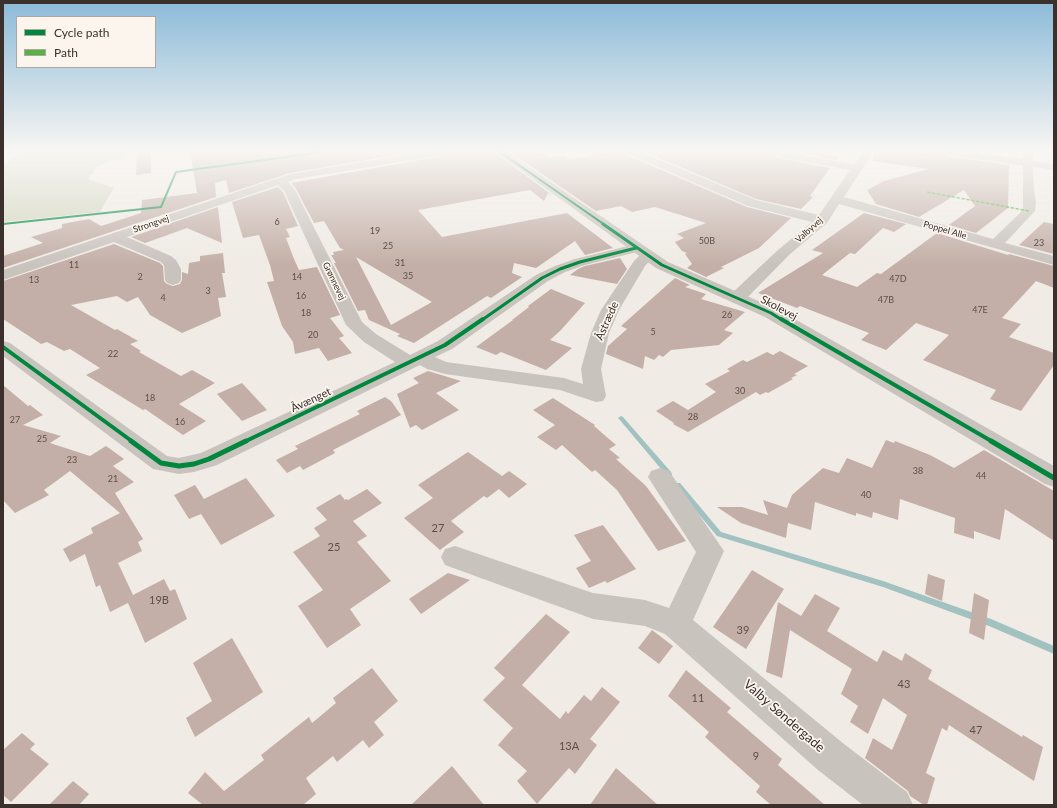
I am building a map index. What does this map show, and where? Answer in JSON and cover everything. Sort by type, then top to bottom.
[{"type":"street","name":"Strongvej","points":[[3,275],[254,190]]},
{"type":"street","name":"Grønnevej","points":[[289,190],[355,325],[370,338],[415,360]]},
{"type":"street","name":"Skolevej","points":[[554,190],[642,252],[680,274],[771,312],[1054,478]]},
{"type":"street","points":[[721,190],[752,203],[822,220]]},
{"type":"street","name":"Valbyvej","points":[[737,298],[784,252],[822,220],[843,190]]},
{"type":"street","points":[[996,244],[1028,211],[1030,202],[1028,190]]},
{"type":"street","name":"Poppel Alle","points":[[837,199],[1054,261]]},
{"type":"street","points":[[115,237],[166,258],[171,263],[173,269],[173,280]]},
{"type":"street","name":"Åvænget","points":[[3,347],[161,463],[179,466],[194,464],[209,459],[444,345],[542,278],[580,262],[642,252]]},
{"type":"street","name":"Åstræde","points":[[415,360],[445,368],[564,384],[596,396],[591,369],[600,332],[610,310],[639,264],[642,252]]},
{"type":"street","points":[[660,477],[710,550],[676,624]]},
{"type":"street","name":"Valby Søndergade","points":[[455,557],[594,606],[645,613],[676,624],[831,757],[894,805]]},
{"type":"green space","points":[[3,190],[113,190],[100,212],[3,222]]},
{"type":"building","points":[[196,190],[215,190],[216,197],[3,268],[3,256],[43,243],[31,237],[62,228],[62,224],[89,219],[101,226],[141,213],[142,200],[197,193]]},
{"type":"building","points":[[228,190],[239,190],[229,193]]},
{"type":"building","points":[[270,190],[281,190],[283,192],[298,226],[286,229],[290,237],[286,238],[294,259],[299,270],[317,267],[340,315],[330,318],[344,336],[339,338],[352,353],[328,361],[319,348],[295,354],[293,342],[282,326],[267,282],[274,281],[259,235],[243,238],[232,202]]},
{"type":"building","points":[[296,190],[545,190],[552,195],[548,193],[544,201],[530,190],[418,210],[442,237],[567,213],[613,248],[585,255],[575,241],[536,268],[514,263],[512,273],[522,277],[491,298],[487,296],[414,343],[397,336],[400,334],[369,320],[365,310],[358,311],[331,255],[334,255],[333,252],[344,250],[340,248],[324,221],[314,223]],"holes":[[[356,257],[432,302],[391,325]]]},
{"type":"building","points":[[565,190],[707,190],[747,207],[791,218],[759,248],[721,267],[724,268],[706,277],[687,268],[692,264],[685,254],[687,253],[682,251],[675,242],[684,238],[677,234],[706,223],[655,207],[632,212],[621,206],[596,211]]},
{"type":"building","points":[[734,190],[814,190],[810,196],[813,197],[801,209],[756,199]]},
{"type":"building","points":[[867,190],[1008,190],[1008,208],[976,233],[949,225],[975,206],[964,190],[919,217],[876,204]]},
{"type":"building","points":[[218,207],[222,243],[187,228],[145,243],[131,237]]},
{"type":"building","points":[[864,213],[906,224],[894,232],[883,228],[855,254],[850,253],[822,275],[857,287],[877,273],[881,274],[937,233],[1008,255],[1009,254],[1054,266],[1054,288],[1036,281],[1002,318],[1021,324],[1009,337],[1054,353],[1054,365],[1021,411],[990,399],[996,390],[923,360],[949,335],[916,323],[886,350],[861,340],[869,333],[800,306],[797,308],[758,293],[823,253],[812,250]]},
{"type":"building","points":[[1044,222],[1054,224],[1054,254],[1019,245]]},
{"type":"building","points":[[114,244],[160,263],[163,266],[164,281],[173,286],[180,284],[182,280],[182,272],[188,274],[189,263],[200,261],[200,256],[223,253],[225,273],[222,273],[226,297],[218,298],[221,316],[182,333],[150,315],[138,297],[127,302],[117,296],[71,305],[138,341],[130,344],[141,351],[139,352],[181,376],[192,370],[215,383],[179,404],[206,421],[183,435],[145,409],[143,410],[86,375],[100,368],[70,349],[64,351],[47,342],[41,344],[3,319],[3,281]]},
{"type":"building","points":[[620,258],[627,269],[617,284],[570,275],[585,266]]},
{"type":"building","points":[[675,278],[690,285],[685,287],[706,294],[701,299],[745,312],[724,330],[733,333],[719,345],[671,350],[663,357],[659,355],[654,360],[645,356],[643,369],[606,354],[608,346],[627,329],[621,326]]},
{"type":"building","points":[[551,289],[585,303],[550,340],[572,348],[546,370],[501,352],[496,355],[476,347],[513,320],[529,307],[528,306]]},
{"type":"building","points":[[780,351],[808,366],[794,374],[797,375],[791,378],[793,379],[768,393],[766,392],[760,395],[756,392],[688,432],[673,424],[674,423],[656,411],[673,401],[688,410],[716,392],[705,384],[730,371],[727,369],[743,360],[747,362],[767,352],[773,355]]},
{"type":"building","points":[[428,371],[461,381],[436,393],[459,410],[422,430],[416,425],[410,428],[397,394],[419,383],[413,378]]},
{"type":"building","points":[[242,383],[267,410],[242,421],[217,394]]},
{"type":"building","points":[[3,385],[28,406],[30,405],[43,415],[23,425],[61,436],[50,443],[90,456],[106,446],[124,459],[113,466],[134,482],[115,493],[143,539],[138,542],[142,551],[118,563],[133,595],[164,579],[170,591],[175,589],[187,619],[145,643],[128,603],[110,612],[100,585],[96,587],[85,554],[70,562],[63,549],[93,533],[91,528],[120,513],[70,471],[44,490],[49,495],[15,513],[3,500]]},
{"type":"building","points":[[385,397],[391,401],[401,415],[333,450],[335,453],[303,470],[300,466],[287,473],[276,460],[298,449],[295,446],[360,414],[357,411]]},
{"type":"building","points":[[553,398],[595,425],[594,426],[616,445],[609,449],[620,458],[616,459],[646,486],[686,541],[658,551],[617,490],[595,470],[592,472],[562,445],[556,450],[537,437],[555,425],[533,410]]},
{"type":"building","points":[[886,440],[894,443],[895,441],[930,455],[954,468],[984,450],[1054,491],[1054,541],[1005,509],[1000,540],[974,531],[974,539],[954,533],[955,518],[900,499],[898,520],[873,512],[872,518],[856,513],[856,516],[815,502],[811,530],[788,523],[786,538],[741,523],[717,507],[742,507],[768,515],[763,500],[787,508],[792,495],[823,468],[839,473],[847,458],[872,468]]},
{"type":"building","points":[[468,452],[502,476],[509,471],[527,484],[509,498],[499,489],[487,498],[484,496],[451,521],[464,532],[440,550],[404,518],[433,498],[418,485]]},
{"type":"building","points":[[246,478],[275,516],[221,545],[201,514],[189,519],[174,495],[195,485],[204,499]]},
{"type":"building","points":[[367,489],[382,503],[353,521],[367,536],[357,542],[391,581],[350,609],[361,625],[327,648],[298,606],[323,590],[293,552],[320,536],[314,528],[327,520],[316,508],[340,494],[345,500],[348,500]]},
{"type":"building","points":[[603,525],[636,569],[607,583],[605,581],[589,588],[576,568],[591,561],[574,535]]},
{"type":"building","points":[[752,570],[784,589],[746,649],[713,627]]},
{"type":"building","points":[[448,573],[470,580],[421,614],[409,599]]},
{"type":"building","points":[[928,574],[945,580],[942,601],[925,594]]},
{"type":"building","points":[[974,593],[989,600],[984,640],[969,633]]},
{"type":"building","points":[[815,594],[840,608],[827,631],[877,662],[883,650],[902,661],[905,653],[932,670],[928,679],[1022,737],[1023,735],[1043,747],[1034,781],[949,725],[947,731],[942,728],[926,773],[935,778],[927,805],[924,805],[910,796],[908,791],[865,758],[873,738],[892,750],[907,715],[883,698],[868,734],[850,722],[858,706],[841,694],[852,669],[790,630],[782,678],[766,672],[778,602],[801,616]]},
{"type":"building","points":[[546,614],[570,632],[522,685],[560,719],[566,711],[568,714],[584,695],[591,701],[602,687],[620,702],[590,739],[597,745],[575,774],[569,768],[537,804],[517,781],[527,771],[498,745],[513,728],[483,700],[505,678],[494,668]]},
{"type":"building","points":[[652,630],[673,646],[659,664],[638,648]]},
{"type":"building","points":[[232,638],[263,692],[195,737],[186,718],[212,701],[193,663]]},
{"type":"building","points":[[372,668],[398,701],[374,722],[384,735],[369,748],[363,740],[337,762],[333,756],[306,778],[316,794],[303,805],[203,805],[188,793],[205,772],[224,791],[264,760],[261,755],[309,717],[312,723],[336,703],[333,698]]},
{"type":"building","points":[[686,670],[731,708],[727,712],[782,759],[778,765],[825,805],[771,805],[756,792],[760,786],[705,737],[709,732],[668,696]]},
{"type":"building","points":[[22,733],[35,744],[30,749],[49,764],[11,802],[3,795],[3,750]]},
{"type":"building","points":[[452,766],[484,805],[411,805]]},
{"type":"building","points":[[616,768],[658,805],[590,805]]},
{"type":"building","points":[[73,781],[89,794],[79,805],[49,805]]},
{"type":"waterway","points":[[621,418],[669,474]]},
{"type":"waterway","points":[[678,485],[719,534],[883,584],[991,623],[1054,650]]},
{"type":"marked path","points":[[927,192],[1029,211]]},
{"type":"cycle path","points":[[3,224],[161,207],[168,190]]},
{"type":"cycle path","points":[[554,190],[662,265],[771,313],[1054,478]]},
{"type":"cycle path","points":[[3,347],[161,463],[179,466],[194,464],[209,459],[445,345],[542,278],[560,269],[580,262],[636,248]]}]
